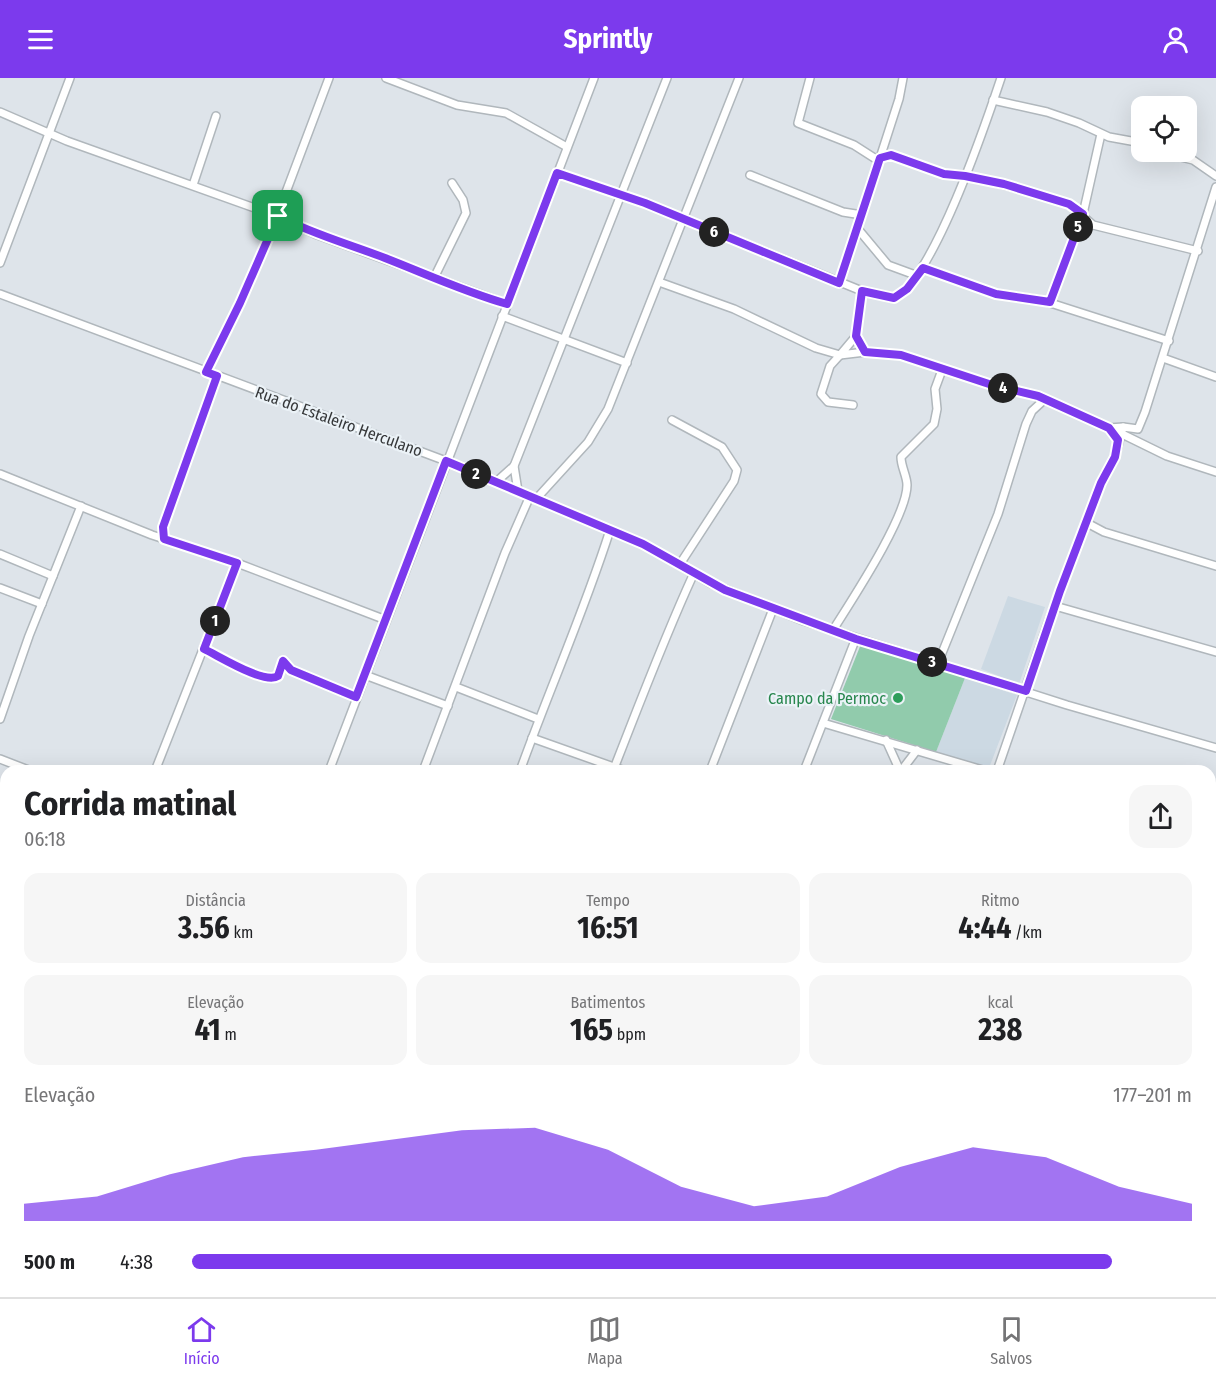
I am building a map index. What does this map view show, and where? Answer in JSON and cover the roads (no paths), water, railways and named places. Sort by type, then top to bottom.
[{"type":"street","points":[[0,263],[70,78]]},
{"type":"street","points":[[206,372],[240,303],[278,216],[329,78]]},
{"type":"street","points":[[386,78],[457,105],[506,113],[567,147]]},
{"type":"street","points":[[331,765],[594,78]]},
{"type":"street","points":[[496,482],[514,465],[667,78]]},
{"type":"street","points":[[425,765],[505,553],[533,497],[600,427],[740,78]]},
{"type":"street","points":[[810,78],[798,123],[836,136],[880,158],[891,155],[944,174],[965,176],[1069,204],[1093,225],[1198,251]]},
{"type":"street","points":[[839,283],[899,99],[903,78]]},
{"type":"street","points":[[557,173],[621,194],[839,283],[894,298],[907,289],[923,268],[965,176],[1001,78]]},
{"type":"street","points":[[993,100],[1047,112],[1101,134],[1131,141]]},
{"type":"street","points":[[0,112],[278,216],[315,234],[507,304]]},
{"type":"street","points":[[193,185],[216,116]]},
{"type":"street","points":[[1050,302],[1083,214],[1101,134]]},
{"type":"street","points":[[883,143],[891,155]]},
{"type":"street","points":[[1196,162],[1216,176]]},
{"type":"street","points":[[750,175],[843,212],[862,215]]},
{"type":"street","points":[[434,278],[466,213],[462,200],[452,183]]},
{"type":"street","points":[[1109,428],[1120,433],[1138,429],[1169,341],[1216,187]]},
{"type":"street","points":[[858,229],[888,265],[918,276]]},
{"type":"street","points":[[923,268],[996,294],[1050,302],[1169,341]]},
{"type":"street","points":[[659,282],[734,309],[816,348],[840,355],[865,352],[901,355],[942,370],[1045,399],[1167,456],[1216,472]]},
{"type":"street","points":[[853,405],[828,402],[820,394],[830,366],[856,336],[862,291]]},
{"type":"street","name":"Rua do Estaleiro Herculano","points":[[0,294],[446,461],[610,530],[680,564],[710,584],[773,609],[856,639],[1216,748]]},
{"type":"street","points":[[502,316],[627,363]]},
{"type":"street","points":[[856,336],[865,352]]},
{"type":"street","points":[[1163,358],[1216,377]]},
{"type":"street","points":[[833,630],[867,575],[901,510],[907,485],[901,458],[934,424],[937,409],[934,393],[942,370]]},
{"type":"street","points":[[164,539],[163,527],[217,376]]},
{"type":"street","points":[[938,663],[998,514],[1030,415],[1045,399]]},
{"type":"street","points":[[672,420],[722,447],[737,470],[734,481],[680,564]]},
{"type":"street","points":[[999,765],[1054,606],[1101,483],[1115,457],[1120,433]]},
{"type":"street","points":[[514,465],[518,491]]},
{"type":"street","points":[[0,474],[152,535],[237,563],[386,620]]},
{"type":"street","points":[[0,719],[81,506]]},
{"type":"street","points":[[1087,523],[1104,532],[1216,566]]},
{"type":"street","points":[[152,535],[163,527]]},
{"type":"street","points":[[522,765],[538,718],[588,597],[610,530]]},
{"type":"street","points":[[0,554],[53,576]]},
{"type":"street","points":[[157,765],[237,563]]},
{"type":"street","points":[[616,765],[656,660],[694,573]]},
{"type":"street","points":[[0,588],[42,604]]},
{"type":"street","points":[[1054,606],[1216,652]]},
{"type":"street","points":[[712,765],[773,609]]},
{"type":"street","points":[[806,765],[856,639]]},
{"type":"street","points":[[204,649],[251,673],[271,679],[278,676],[283,661],[291,670],[356,697]]},
{"type":"street","points":[[365,675],[448,706]]},
{"type":"street","points":[[456,687],[538,718]]},
{"type":"street","points":[[823,723],[966,765]]},
{"type":"street","points":[[532,738],[603,765]]},
{"type":"street","points":[[886,740],[898,765]]},
{"type":"street","points":[[906,765],[917,750]]},
{"type":"street","points":[[0,759],[16,765]]},
{"type":"place","name":"Campo da Permoc","points":[[898,698]]}]
